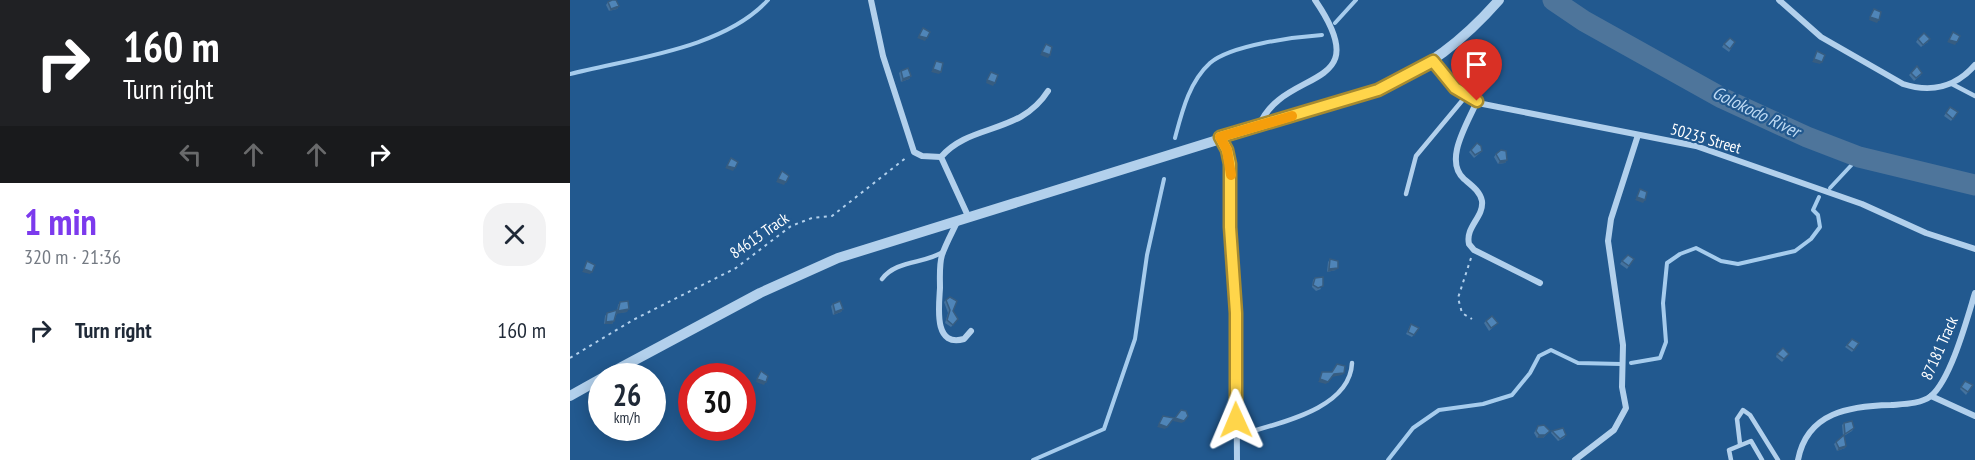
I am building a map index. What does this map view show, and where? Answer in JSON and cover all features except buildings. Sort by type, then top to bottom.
[{"type":"street","points":[[871,0],[883,56],[914,152],[921,156],[941,156],[959,141],[1012,122],[1039,105],[1048,91]]},
{"type":"street","points":[[1259,126],[1270,106],[1326,71],[1336,61],[1339,48],[1334,32],[1315,0]]},
{"type":"street","points":[[1779,0],[1821,37],[1903,84],[1916,88],[1952,84],[1965,77],[1975,65]]},
{"type":"street","points":[[630,363],[801,274],[838,258],[1220,137],[1378,90],[1433,61],[1498,1]]},
{"type":"street","name":"50235 Street","points":[[1433,61],[1466,96],[1477,101],[1562,122],[1696,146],[1862,204],[1926,233],[1975,249]]},
{"type":"street","points":[[1477,101],[1455,157],[1458,173],[1478,192],[1482,200],[1481,210],[1468,239],[1474,250],[1540,284]]},
{"type":"street","points":[[1575,460],[1614,430],[1626,408],[1622,387],[1623,345],[1608,241],[1611,219],[1638,135]]},
{"type":"street","points":[[1220,137],[1227,150],[1231,173],[1230,227],[1236,313],[1237,460]]},
{"type":"street","points":[[941,156],[963,218],[944,251],[941,263],[940,327],[946,337],[952,341],[964,339],[971,331]]},
{"type":"street","name":"87181 Track","points":[[1798,460],[1806,438],[1821,419],[1856,406],[1911,404],[1931,396],[1951,363],[1975,293]]},
{"type":"street","points":[[570,396],[588,386]]},
{"type":"street","points":[[1931,396],[1975,416]]},
{"type":"lane","points":[[1952,84],[1975,96]]},
{"type":"lane","points":[[1406,194],[1416,156],[1466,96]]},
{"type":"lane","points":[[882,279],[894,268],[926,261],[944,251]]},
{"type":"lane","points":[[1236,436],[1322,406],[1339,395],[1348,384],[1352,363]]},
{"type":"lane","points":[[1740,444],[1737,414],[1743,410],[1750,415],[1778,460]]},
{"type":"lane","points":[[1731,460],[1729,450],[1752,441],[1762,460]]},
{"type":"path","name":"84613 Track","points":[[570,358],[633,320],[736,268],[791,226],[812,218],[832,216],[914,152]]},
{"type":"path","points":[[1472,319],[1462,313],[1458,298],[1474,250]]},
{"type":"waterway","points":[[570,74],[702,41],[749,17],[768,0]]},
{"type":"waterway","points":[[1335,23],[1356,0]]},
{"type":"waterway","name":"Golokodo River","points":[[1553,0],[1584,21],[1722,98],[1807,137],[1859,157],[1975,185]]},
{"type":"waterway","points":[[1175,138],[1192,88],[1210,63],[1232,51],[1247,47],[1322,35]]},
{"type":"waterway","points":[[1830,188],[1859,157]]},
{"type":"waterway","points":[[1033,460],[1104,429],[1135,339],[1147,255],[1164,179]]},
{"type":"waterway","points":[[1631,363],[1660,358],[1666,342],[1663,303],[1667,263],[1680,254],[1696,248],[1721,261],[1738,264],[1795,251],[1811,239],[1820,227],[1818,215],[1813,210],[1819,197]]},
{"type":"waterway","points":[[1388,460],[1413,428],[1439,410],[1483,404],[1512,395],[1530,373],[1539,356],[1551,350],[1578,363],[1621,364]]},
{"type":"slow traffic","points":[[1231,175],[1227,150],[1220,137],[1292,116]]},
{"type":"route","points":[[1236,420],[1236,313],[1230,227],[1230,164],[1227,150],[1220,137],[1378,90],[1433,61],[1455,88],[1477,101]]}]
